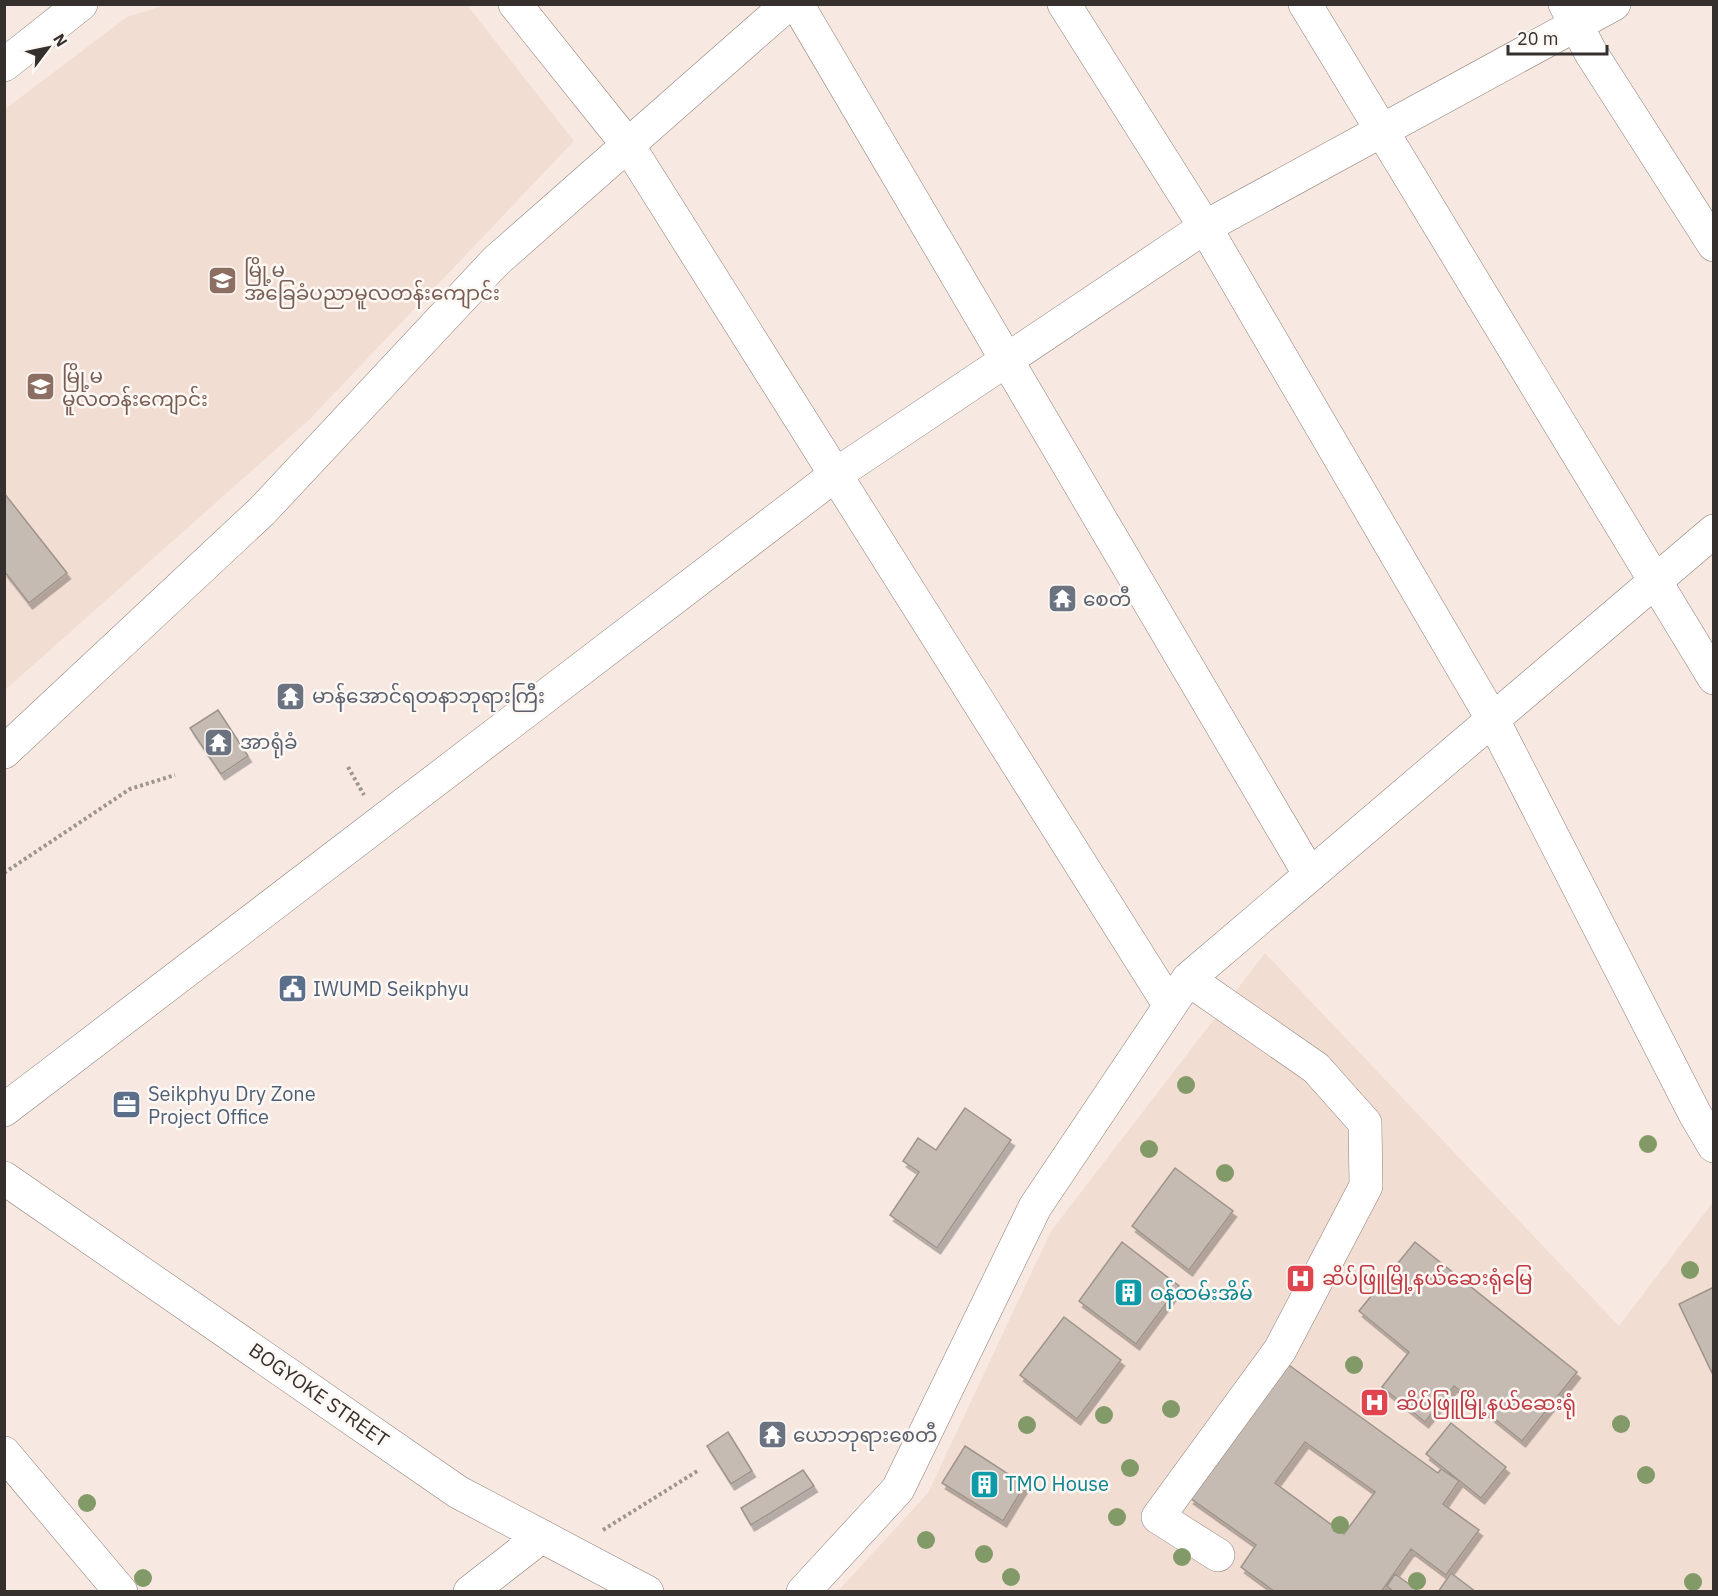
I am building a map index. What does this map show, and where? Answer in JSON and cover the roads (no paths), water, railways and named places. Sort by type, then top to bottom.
[{"type":"street","points":[[4,65],[81,4]]},
{"type":"street","points":[[515,4],[628,145],[1170,1006]]},
{"type":"street","points":[[4,752],[262,511],[496,261],[788,4]]},
{"type":"street","points":[[797,4],[1310,876]]},
{"type":"street","points":[[1064,4],[1205,227],[1493,720],[1689,1104],[1713,1146]]},
{"type":"street","points":[[1305,4],[1713,678]]},
{"type":"street","points":[[4,1110],[835,475],[1205,227],[1382,131],[1570,15],[1614,4]]},
{"type":"street","points":[[1570,15],[1591,53],[1713,245]]},
{"type":"street","points":[[803,1592],[898,1490],[1035,1207],[1188,979],[1713,531]]},
{"type":"street","points":[[1188,979],[1316,1068],[1365,1123],[1366,1186],[1286,1340],[1158,1517],[1218,1555]]},
{"type":"street","name":"BOGYOKE STREET","points":[[4,1178],[458,1492],[647,1592]]},
{"type":"street","points":[[4,1453],[121,1592]]},
{"type":"street","points":[[470,1592],[542,1536]]},
{"type":"place","name":"မြို့မ အခြေခံပညာမူလတန်းကျောင်း","points":[[223,281]]},
{"type":"place","name":"မြို့မ မူလတန်းကျောင်း","points":[[41,387]]},
{"type":"place","name":"စေတီ","points":[[1062,599]]},
{"type":"place","name":"မာန်အောင်ရတနာဘုရားကြီး","points":[[291,696]]},
{"type":"place","name":"အာရုံခံ","points":[[219,742]]},
{"type":"place","name":"IWUMD Seikphyu","points":[[292,989]]},
{"type":"place","name":"Seikphyu Dry Zone Project Office","points":[[127,1105]]},
{"type":"place","name":"ဆိပ်ဖြူမြို့နယ်ဆေးရုံမြေ","points":[[1301,1278]]},
{"type":"place","name":"ဝန်ထမ်းအိမ်","points":[[1129,1293]]},
{"type":"place","name":"ဆိပ်ဖြူမြို့နယ်ဆေးရုံ","points":[[1375,1403]]},
{"type":"place","name":"ယောဘုရားစေတီ","points":[[772,1435]]},
{"type":"place","name":"TMO House","points":[[984,1484]]}]
